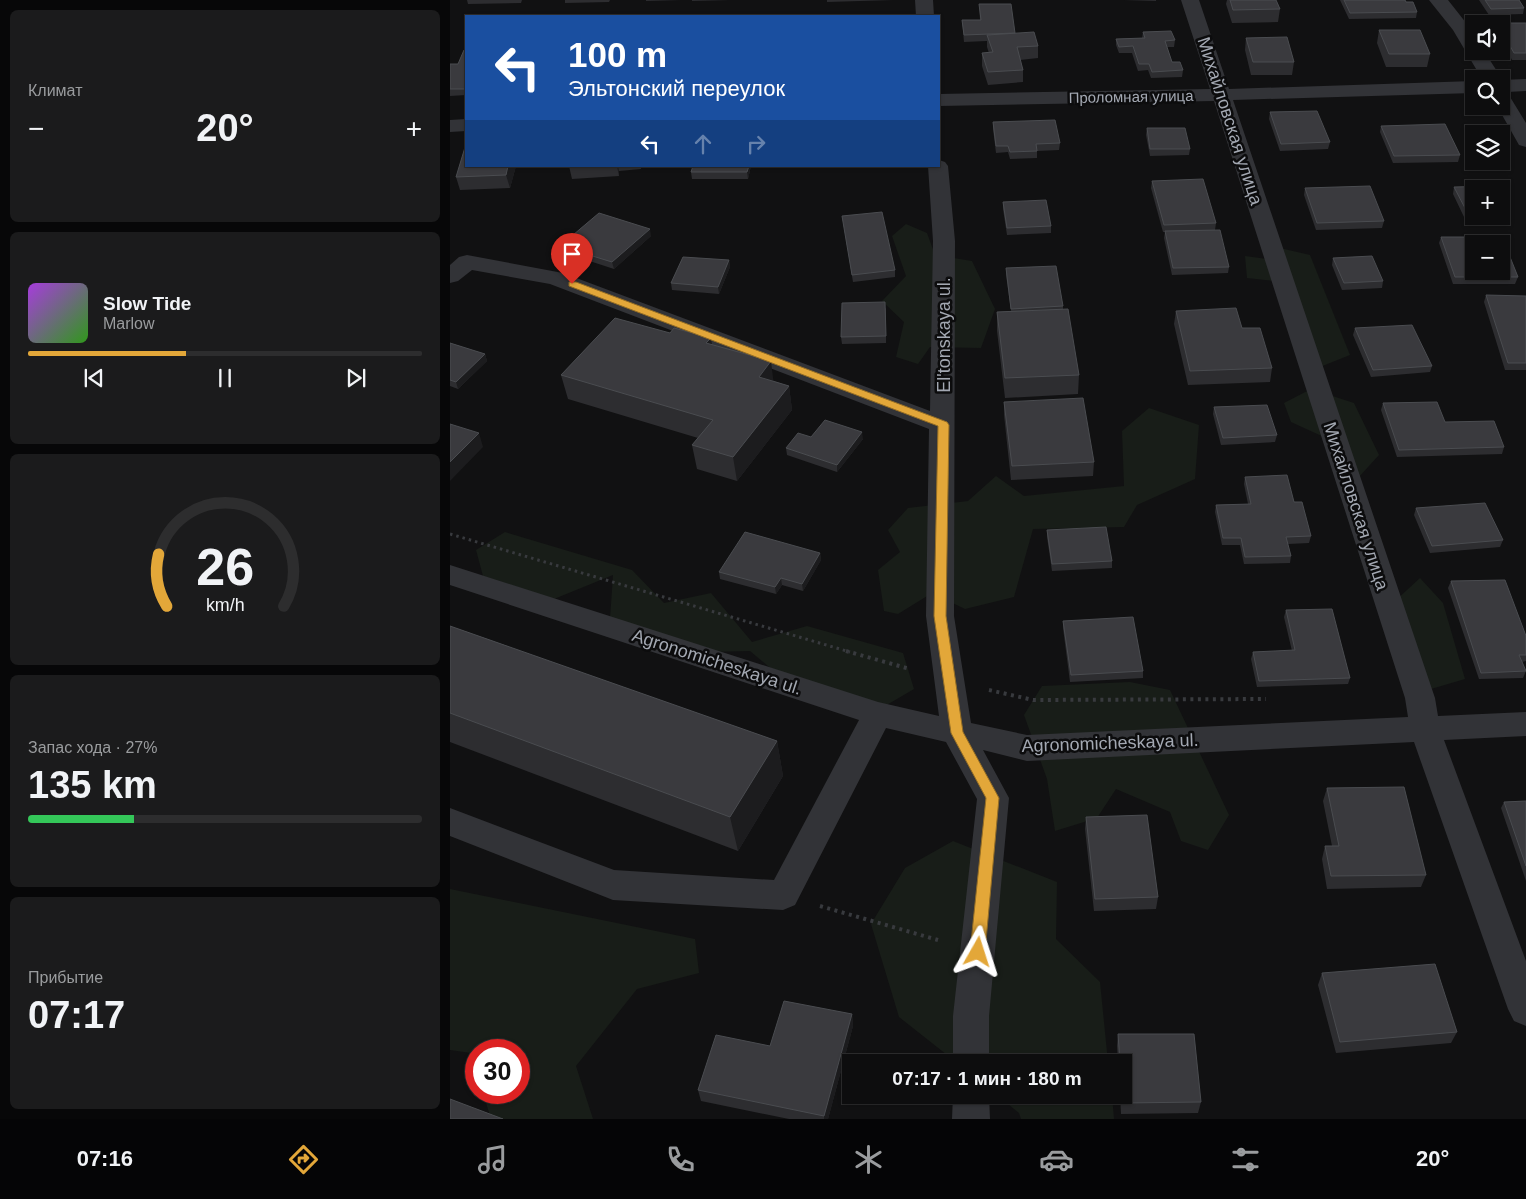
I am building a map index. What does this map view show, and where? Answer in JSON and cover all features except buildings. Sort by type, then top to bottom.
[{"type":"street","points":[[924,0],[925,15]]},
{"type":"street","name":"Михайловская улица","points":[[1190,0],[1420,698],[1425,730],[1526,1009]]},
{"type":"street","points":[[1438,0],[1465,34]]},
{"type":"street","points":[[1510,86],[1526,85]]},
{"type":"street","name":"Проломная улица","points":[[940,100],[1221,95],[1465,87]]},
{"type":"street","points":[[1510,112],[1526,141]]},
{"type":"street","points":[[450,126],[465,125]]},
{"type":"street","name":"El'tonskaya ul.","points":[[938,167],[944,241],[940,616],[957,733],[993,798],[971,1016],[971,1054]]},
{"type":"street","points":[[458,269],[555,278],[943,425]]},
{"type":"street","name":"Agronomicheskaya ul.","points":[[450,576],[878,714],[1026,748],[1526,724]]},
{"type":"street","points":[[450,822],[613,885],[783,895],[878,714]]},
{"type":"street","points":[[971,1104],[971,1119]]},
{"type":"path","points":[[783,895],[978,952]]},
{"type":"shaded area","points":[[906,224],[927,233],[935,255],[972,261],[995,309],[981,348],[930,347],[918,364],[896,357],[904,322],[882,301],[906,276],[892,236]]},
{"type":"shaded area","points":[[1280,248],[1310,255],[1350,355],[1320,367],[1275,281],[1247,278],[1245,256],[1267,259]]},
{"type":"shaded area","points":[[1311,389],[1354,403],[1379,455],[1358,478],[1326,438],[1291,422],[1284,403]]},
{"type":"shaded area","points":[[1149,408],[1199,425],[1195,479],[1137,505],[1124,527],[1033,529],[1014,597],[965,609],[932,593],[898,614],[884,611],[878,570],[900,552],[888,530],[908,508],[968,501],[996,476],[1024,496],[1124,486],[1122,431]]},
{"type":"shaded area","points":[[505,532],[632,570],[664,603],[711,593],[752,642],[807,626],[903,653],[914,689],[885,706],[780,676],[750,651],[708,652],[610,619],[613,575],[554,599],[483,576],[476,550]]},
{"type":"shaded area","points":[[1420,578],[1443,603],[1465,679],[1431,689],[1382,613]]},
{"type":"shaded area","points":[[1130,682],[1170,690],[1229,815],[1208,850],[1181,841],[1170,812],[1116,789],[1097,818],[1055,831],[1047,779],[1024,715],[1042,686]]},
{"type":"shaded area","points":[[953,841],[1057,882],[1056,939],[1100,982],[1107,1054],[946,1054],[899,1017],[871,924],[905,868]]},
{"type":"shaded area","points":[[450,889],[695,939],[699,973],[637,989],[576,1066],[593,1119],[491,1119],[486,1104],[530,1104],[530,1039],[465,1039],[465,1052],[450,1050]]},
{"type":"shaded area","points":[[1008,1104],[1113,1104],[1114,1119],[1021,1119],[1019,1113]]},
{"type":"route","points":[[572,284],[943,425],[940,616],[957,733],[993,798],[978,952]]}]
